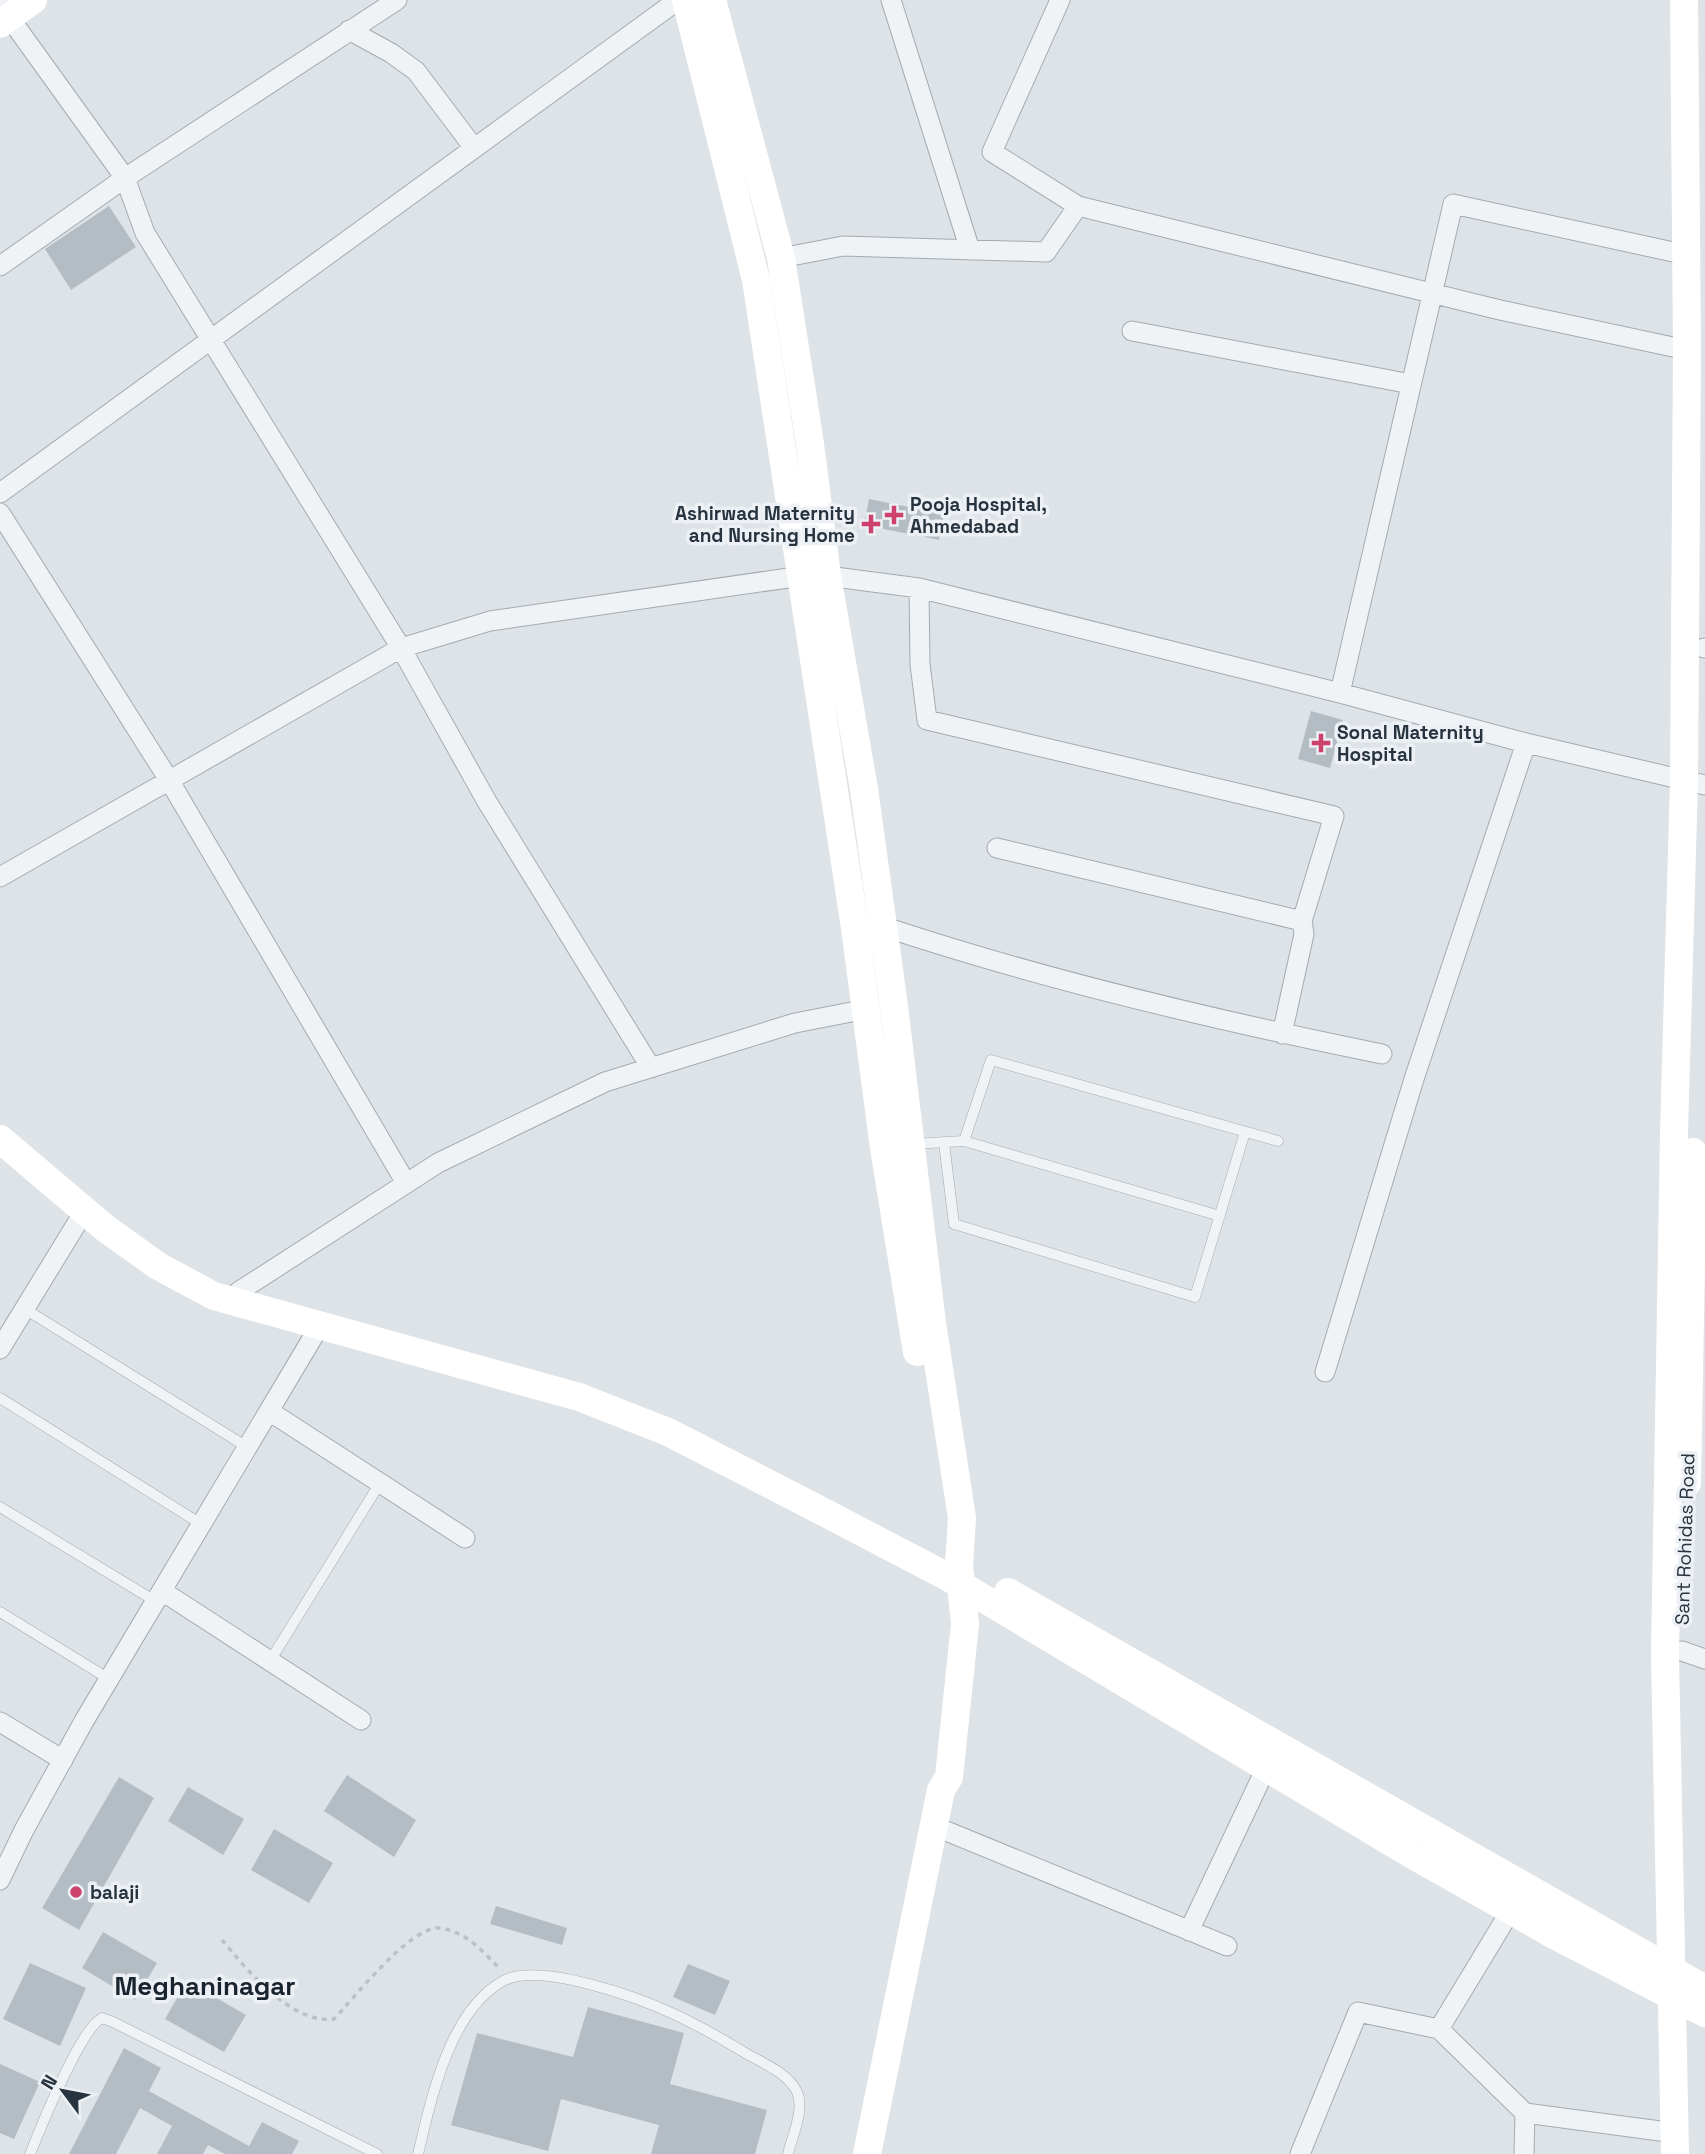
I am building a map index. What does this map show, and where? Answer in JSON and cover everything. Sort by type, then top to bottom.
[{"type":"street","points":[[33,0],[4,14],[125,178],[145,233],[401,648],[486,800],[651,1068]]},
{"type":"street","points":[[0,266],[125,178],[397,0]]},
{"type":"street","points":[[0,493],[678,0]]},
{"type":"street","points":[[686,0],[756,280],[815,576],[864,789],[910,1144],[919,1298]]},
{"type":"street","points":[[712,0],[782,258],[810,444],[815,576],[864,1009],[894,1213],[919,1298],[962,1518],[952,1571],[965,1624],[949,1777],[941,1790],[867,2154]]},
{"type":"street","points":[[891,0],[970,250]]},
{"type":"street","points":[[1060,0],[992,152],[1077,206],[1432,294],[1687,350]]},
{"type":"street","points":[[1684,0],[1687,256],[1699,318],[1687,350],[1696,783],[1674,1133],[1665,1655],[1688,1992]]},
{"type":"street","name":"Sant Rohidas Road","points":[[1679,2147],[1688,1992],[1694,1655],[1696,783],[1704,648],[1699,318],[1700,0]]},
{"type":"street","points":[[349,30],[391,52],[416,71],[474,148]]},
{"type":"street","points":[[1340,693],[1453,204],[1687,256]]},
{"type":"street","points":[[782,258],[843,246],[1046,252],[1077,206]]},
{"type":"street","points":[[1132,331],[1411,384]]},
{"type":"street","points":[[0,513],[169,780],[406,1183]]},
{"type":"street","points":[[0,877],[401,648],[490,621],[815,576],[919,587],[1340,693],[1526,743],[1696,783]]},
{"type":"street","points":[[919,587],[920,664],[927,720],[1334,816],[1302,921],[1304,934],[1282,1034]]},
{"type":"street","points":[[1325,1372],[1414,1079],[1526,743]]},
{"type":"street","points":[[998,848],[1302,921]]},
{"type":"street","points":[[882,926],[976,958],[1282,1034],[1382,1054]]},
{"type":"street","points":[[236,1297],[438,1163],[606,1082],[795,1023],[864,1009],[894,1006]]},
{"type":"street","points":[[0,1125],[112,1220],[164,1256],[236,1297],[320,1327],[579,1397],[668,1432],[952,1571],[1266,1768],[1411,1854],[1511,1910],[1688,1992]]},
{"type":"street","points":[[0,1139],[105,1228],[158,1266],[214,1296],[236,1297],[582,1387],[684,1428],[818,1493],[1688,1992]]},
{"type":"street","points":[[0,1349],[85,1210]]},
{"type":"street","points":[[0,1881],[24,1830],[109,1679],[320,1327]]},
{"type":"street","points":[[269,1411],[465,1538]]},
{"type":"street","points":[[159,1596],[270,1661],[361,1720]]},
{"type":"street","points":[[0,1722],[63,1759]]},
{"type":"street","points":[[1189,1931],[1266,1768]]},
{"type":"street","points":[[934,1826],[1227,1946]]},
{"type":"street","points":[[1438,2029],[1511,1910]]},
{"type":"street","points":[[1300,2154],[1358,2012],[1438,2029],[1525,2113],[1679,2147]]},
{"type":"street","points":[[1524,2154],[1525,2113]]},
{"type":"lane","points":[[964,1141],[991,1060],[1278,1142]]},
{"type":"lane","points":[[944,1143],[954,1224],[1195,1297],[1245,1132]]},
{"type":"lane","points":[[910,1144],[964,1141],[1220,1216]]},
{"type":"lane","points":[[25,1309],[247,1447]]},
{"type":"lane","points":[[0,1398],[201,1524]]},
{"type":"lane","points":[[270,1661],[380,1483]]},
{"type":"lane","points":[[0,1507],[159,1596]]},
{"type":"lane","points":[[0,1612],[109,1679]]},
{"type":"lane","points":[[418,2154],[435,2086],[456,2036],[491,1989],[510,1978],[529,1974],[544,1974],[636,2000],[697,2026],[775,2070],[789,2081],[799,2100],[798,2116],[788,2154]]},
{"type":"lane","points":[[30,2154],[92,2026],[102,2018],[377,2154]]},
{"type":"path","points":[[222,1940],[243,1966],[273,1993],[296,2010],[324,2021],[334,2019],[384,1964],[419,1933],[437,1927],[459,1933],[510,1978]]},
{"type":"building","points":[[109,206],[136,247],[71,290],[45,249]]},
{"type":"building","points":[[869,499],[944,514],[939,540],[864,525]]},
{"type":"building","points":[[1311,711],[1343,720],[1330,768],[1298,759]]},
{"type":"building","points":[[347,1775],[416,1820],[394,1857],[324,1811]]},
{"type":"building","points":[[119,1777],[154,1798],[79,1930],[42,1908]]},
{"type":"building","points":[[188,1787],[244,1819],[223,1855],[168,1821]]},
{"type":"building","points":[[274,1829],[333,1863],[309,1903],[251,1870]]},
{"type":"building","points":[[496,1906],[567,1928],[562,1945],[490,1924]]},
{"type":"building","points":[[103,1932],[157,1963],[135,2000],[82,1968]]},
{"type":"building","points":[[30,1963],[86,1988],[60,2046],[3,2019]]},
{"type":"building","points":[[688,1964],[730,1981],[715,2015],[673,1997]]},
{"type":"building","points":[[187,1981],[246,2015],[224,2052],[165,2019]]},
{"type":"building","points":[[588,2007],[684,2033],[670,2084],[767,2110],[755,2154],[651,2154],[659,2125],[561,2099],[548,2151],[451,2125],[477,2033],[573,2057]]},
{"type":"building","points":[[124,2048],[161,2068],[149,2091],[249,2146],[262,2122],[299,2141],[292,2154],[225,2154],[208,2145],[203,2154],[157,2154],[172,2126],[140,2108],[116,2154],[69,2154]]},
{"type":"building","points":[[0,2064],[40,2082],[14,2139],[0,2133]]},
{"type":"place","name":"Pooja Hospital, Ahmedabad","points":[[894,515]]},
{"type":"place","name":"Ashirwad Maternity and Nursing Home","points":[[871,524]]},
{"type":"place","name":"Sonal Maternity Hospital","points":[[1321,743]]},
{"type":"place","name":"balaji","points":[[76,1892]]},
{"type":"district","name":"Meghaninagar","points":[[205,1986]]}]
